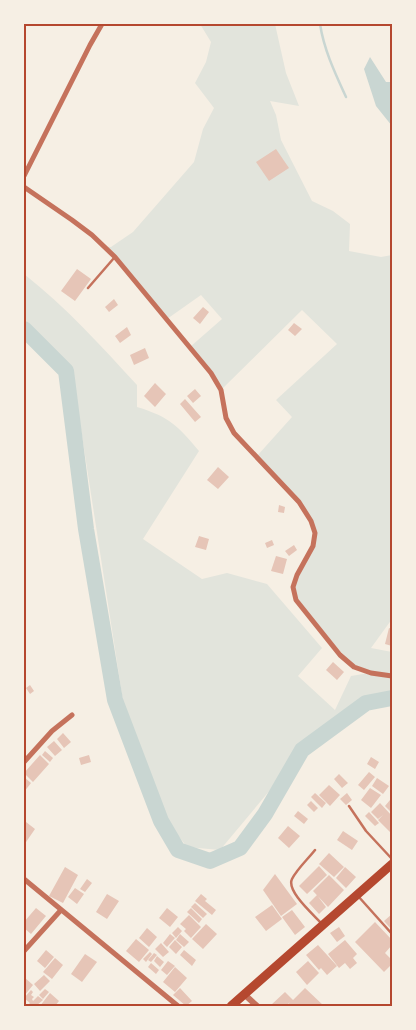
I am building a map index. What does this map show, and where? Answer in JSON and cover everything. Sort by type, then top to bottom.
[{"type":"highway","points":[[231,1006],[392,864]]},
{"type":"street","points":[[24,176],[102,24]]},
{"type":"street","points":[[24,187],[79,225],[115,257],[211,373],[221,390],[226,418],[234,433],[299,502],[311,521],[315,533],[313,546],[296,575],[293,587],[296,600],[340,655],[354,667],[371,673],[392,676]]},
{"type":"street","points":[[24,762],[52,731],[72,715]]},
{"type":"street","points":[[24,879],[178,1006]]},
{"type":"street","points":[[24,951],[61,910]]},
{"type":"street","points":[[244,994],[258,1006]]},
{"type":"lane","points":[[88,288],[115,257]]},
{"type":"lane","points":[[349,806],[366,831],[392,859]]},
{"type":"lane","points":[[315,850],[292,878],[291,884],[296,896],[323,925]]},
{"type":"lane","points":[[356,895],[392,934]]},
{"type":"shaded area","points":[[200,24],[275,24],[286,73],[299,106],[270,101],[276,115],[281,140],[312,201],[333,211],[350,224],[349,251],[381,257],[392,255],[392,619],[371,648],[392,652],[392,698],[366,703],[306,747],[220,850],[187,847],[167,821],[123,701],[72,371],[24,318],[24,274],[69,313],[137,385],[137,407],[172,423],[199,451],[143,539],[202,579],[227,573],[267,584],[322,648],[298,676],[335,710],[351,676],[369,673],[354,667],[300,605],[294,590],[297,575],[313,546],[315,532],[299,502],[257,456],[292,417],[276,400],[337,344],[302,310],[221,390],[190,347],[222,319],[201,295],[167,319],[103,246],[111,247],[133,232],[194,162],[203,129],[214,108],[195,83],[206,62],[211,42]]},
{"type":"shaded area","points":[[370,57],[386,82],[392,82],[392,126],[376,106],[364,69]]},
{"type":"building","points":[[276,149],[289,168],[269,181],[256,162]]},
{"type":"building","points":[[77,269],[91,279],[75,301],[61,291]]},
{"type":"building","points":[[114,299],[118,305],[109,312],[105,307]]},
{"type":"building","points":[[203,307],[209,312],[200,324],[193,318]]},
{"type":"building","points":[[294,323],[302,329],[295,336],[288,330]]},
{"type":"building","points":[[127,327],[131,335],[120,343],[115,336]]},
{"type":"building","points":[[145,348],[149,358],[134,365],[130,355]]},
{"type":"building","points":[[155,383],[166,394],[155,407],[144,396]]},
{"type":"building","points":[[195,389],[201,396],[193,403],[187,396]]},
{"type":"building","points":[[185,399],[201,417],[195,422],[180,404]]},
{"type":"building","points":[[218,467],[229,477],[218,489],[207,480]]},
{"type":"building","points":[[279,505],[285,507],[284,513],[278,512]]},
{"type":"building","points":[[199,536],[209,539],[206,550],[195,547]]},
{"type":"building","points":[[272,540],[274,545],[267,548],[265,543]]},
{"type":"building","points":[[294,545],[297,550],[289,556],[285,551]]},
{"type":"building","points":[[276,556],[287,559],[283,574],[271,571]]},
{"type":"building","points":[[389,628],[392,629],[392,646],[385,644]]},
{"type":"building","points":[[333,662],[344,672],[337,680],[326,670]]},
{"type":"building","points":[[30,685],[34,691],[30,694],[26,688]]},
{"type":"building","points":[[63,733],[71,742],[64,748],[57,739]]},
{"type":"building","points":[[54,741],[62,750],[55,756],[47,747]]},
{"type":"building","points":[[45,751],[53,758],[50,762],[42,755]]},
{"type":"building","points":[[40,755],[49,764],[33,782],[24,773]]},
{"type":"building","points":[[89,755],[91,762],[81,765],[79,758]]},
{"type":"building","points":[[371,757],[379,762],[375,769],[367,764]]},
{"type":"building","points":[[369,772],[375,777],[364,790],[358,785]]},
{"type":"building","points":[[339,774],[348,783],[342,788],[334,779]]},
{"type":"building","points":[[24,777],[31,783],[24,792]]},
{"type":"building","points":[[377,778],[389,786],[383,794],[372,786]]},
{"type":"building","points":[[329,785],[340,795],[330,806],[319,795]]},
{"type":"building","points":[[370,788],[381,795],[371,808],[361,800]]},
{"type":"building","points":[[315,793],[326,803],[322,808],[311,797]]},
{"type":"building","points":[[347,793],[352,800],[346,805],[340,799]]},
{"type":"building","points":[[390,800],[392,802],[392,813],[385,806]]},
{"type":"building","points":[[311,801],[318,808],[314,812],[307,805]]},
{"type":"building","points":[[380,803],[392,816],[392,834],[378,820],[383,815],[378,819],[371,812]]},
{"type":"building","points":[[298,811],[308,819],[304,824],[294,816]]},
{"type":"building","points":[[369,812],[379,823],[375,826],[365,816]]},
{"type":"building","points":[[26,822],[35,829],[24,845],[24,825]]},
{"type":"building","points":[[288,826],[300,836],[289,848],[278,838]]},
{"type":"building","points":[[343,831],[358,841],[352,850],[337,840]]},
{"type":"building","points":[[329,853],[344,867],[334,877],[319,864]]},
{"type":"building","points":[[319,866],[327,875],[307,894],[299,886]]},
{"type":"building","points":[[65,867],[78,875],[63,903],[49,896]]},
{"type":"building","points":[[345,867],[356,877],[346,888],[336,878]]},
{"type":"building","points":[[275,874],[297,904],[281,916],[263,890]]},
{"type":"building","points":[[329,875],[344,890],[328,907],[313,891]]},
{"type":"building","points":[[87,879],[92,883],[85,892],[80,889]]},
{"type":"building","points":[[75,888],[84,894],[77,904],[68,897]]},
{"type":"building","points":[[107,894],[119,901],[107,919],[96,912]]},
{"type":"building","points":[[201,894],[207,899],[205,901],[216,910],[212,915],[195,901]]},
{"type":"building","points":[[317,895],[326,907],[319,914],[309,903]]},
{"type":"building","points":[[195,903],[207,914],[203,918],[191,907]]},
{"type":"building","points":[[272,905],[282,919],[266,931],[255,917]]},
{"type":"building","points":[[36,908],[46,916],[31,934],[24,928],[24,922]]},
{"type":"building","points":[[167,908],[178,917],[170,927],[159,918]]},
{"type":"building","points":[[191,908],[202,919],[199,923],[187,912]]},
{"type":"building","points":[[292,910],[305,927],[295,935],[282,917]]},
{"type":"building","points":[[392,914],[392,930],[384,921]]},
{"type":"building","points":[[189,915],[201,927],[191,938],[184,931],[186,929],[180,924]]},
{"type":"building","points":[[375,922],[392,940],[392,945],[385,953],[392,960],[392,964],[384,972],[355,942]]},
{"type":"building","points":[[206,924],[217,934],[203,949],[192,939]]},
{"type":"building","points":[[178,927],[182,931],[176,938],[172,933]]},
{"type":"building","points":[[339,927],[345,936],[337,942],[330,933]]},
{"type":"building","points":[[147,928],[157,937],[149,947],[139,938]]},
{"type":"building","points":[[170,934],[175,938],[167,947],[163,943]]},
{"type":"building","points":[[180,934],[189,942],[184,947],[176,940]]},
{"type":"building","points":[[136,939],[149,950],[139,962],[126,951]]},
{"type":"building","points":[[175,940],[182,947],[176,954],[169,947]]},
{"type":"building","points":[[345,940],[357,954],[353,958],[357,963],[350,969],[345,963],[339,968],[328,954]]},
{"type":"building","points":[[161,943],[169,952],[163,957],[155,949]]},
{"type":"building","points":[[318,945],[337,966],[327,975],[321,968],[319,970],[306,955]]},
{"type":"building","points":[[46,950],[54,957],[45,968],[37,961]]},
{"type":"building","points":[[184,950],[196,960],[192,966],[180,955]]},
{"type":"building","points":[[150,952],[152,954],[146,962],[143,959]]},
{"type":"building","points":[[154,953],[157,955],[151,962],[148,960]]},
{"type":"building","points":[[85,954],[97,962],[82,982],[71,974]]},
{"type":"building","points":[[157,956],[164,962],[160,967],[154,961]]},
{"type":"building","points":[[55,958],[63,965],[52,979],[43,972]]},
{"type":"building","points":[[168,961],[175,966],[167,975],[161,970]]},
{"type":"building","points":[[308,961],[319,973],[307,985],[296,972]]},
{"type":"building","points":[[151,963],[159,970],[156,974],[148,967]]},
{"type":"building","points":[[175,967],[187,978],[175,992],[163,982]]},
{"type":"building","points":[[44,975],[50,981],[40,991],[34,984]]},
{"type":"building","points":[[24,977],[33,985],[24,996]]},
{"type":"building","points":[[180,988],[192,1001],[186,1006],[173,995]]},
{"type":"building","points":[[305,988],[324,1006],[287,1006],[290,1002],[286,1006],[271,1005],[285,992],[293,1000]]},
{"type":"building","points":[[45,989],[49,992],[43,999],[39,995]]},
{"type":"building","points":[[31,990],[33,992],[31,995],[34,997],[33,1001],[38,996],[43,1000],[36,1006],[29,1006],[30,1003],[24,998]]},
{"type":"building","points":[[50,993],[59,1001],[55,1006],[40,1006]]},
{"type":"waterway","points":[[320,24],[327,52],[346,97]]},
{"type":"waterway","points":[[24,329],[66,371],[86,529],[115,700],[161,821],[178,850],[210,861],[240,848],[265,814],[302,750],[366,703],[392,698]]}]
